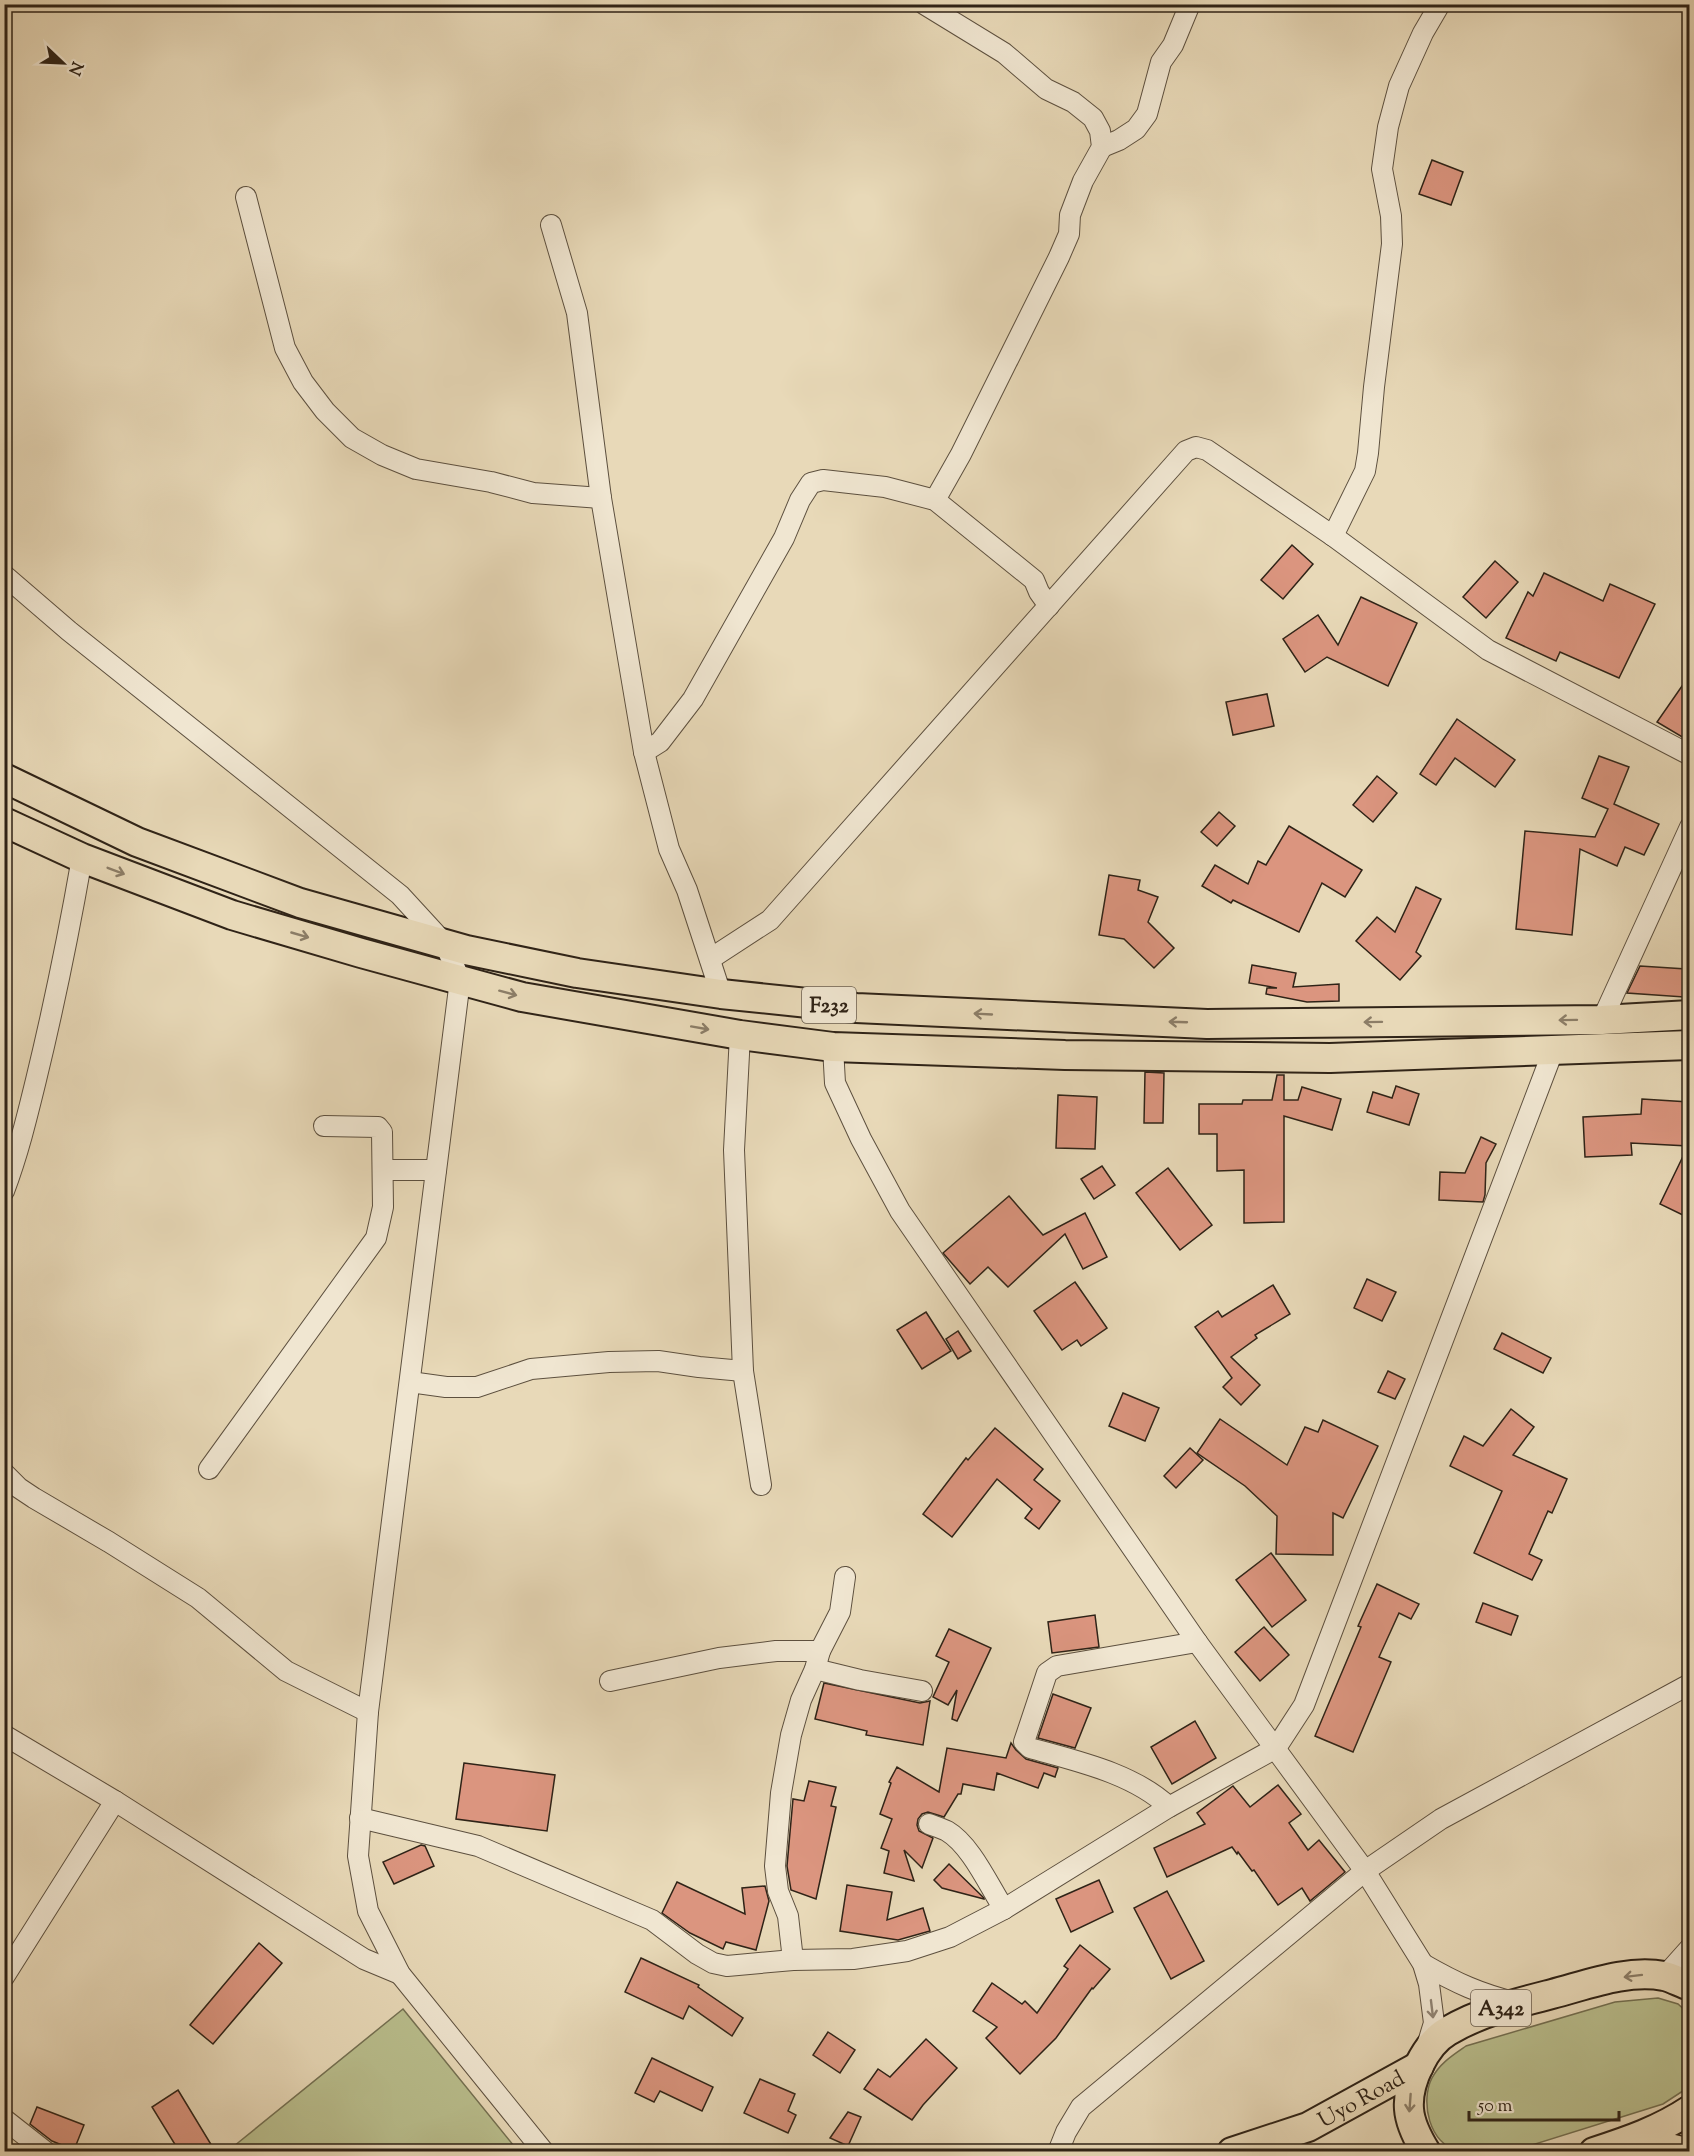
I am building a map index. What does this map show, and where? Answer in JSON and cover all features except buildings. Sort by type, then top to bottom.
[{"type":"highway","name":"F232","points":[[4,778],[137,842],[289,899],[444,944],[577,973],[721,994],[855,1008],[1207,1024],[1602,1020],[1689,1015]]},
{"type":"highway","name":"F232","points":[[4,822],[82,858],[232,915],[522,997],[740,1035],[832,1047],[1065,1055],[1330,1058],[1689,1045]]},
{"type":"highway","name":"A342","points":[[1426,2151],[1417,2137],[1409,2109],[1413,2078],[1422,2060],[1446,2031],[1479,2016],[1517,2003],[1628,1976],[1640,1974],[1677,1981]]},
{"type":"highway","name":"Uyo Road","points":[[1232,2151],[1308,2127],[1422,2060]]},
{"type":"highway","points":[[1594,2151],[1631,2140],[1678,2118],[1689,2110]]},
{"type":"main road","points":[[1631,2140],[1662,2144],[1689,2151]]},
{"type":"street","points":[[924,4],[1004,53],[1046,89],[1073,102],[1093,118],[1100,131],[1102,147],[1083,181],[1070,215],[1069,234],[1059,257],[961,454],[934,500]]},
{"type":"street","points":[[1102,147],[1136,129],[1147,114],[1161,62],[1173,45],[1190,4]]},
{"type":"street","points":[[1333,536],[1365,471],[1368,453],[1392,244],[1391,216],[1382,169],[1388,128],[1399,86],[1423,33],[1440,4]]},
{"type":"street","points":[[246,197],[285,348],[303,382],[352,438],[382,455],[416,469],[533,492],[601,498]]},
{"type":"street","points":[[551,225],[577,313],[601,498],[644,752],[669,849],[687,890],[721,994]]},
{"type":"street","points":[[710,959],[770,920],[1186,452],[1196,447],[1207,450],[1333,536],[1488,650],[1689,755]]},
{"type":"street","points":[[644,752],[660,742],[693,699],[784,538],[800,500],[811,483],[823,480],[885,487],[934,500],[1034,580],[1049,606]]},
{"type":"street","points":[[4,575],[69,631],[400,896],[444,944],[460,980],[368,1712],[358,1856],[368,1911],[400,1974],[544,2151]]},
{"type":"street","points":[[1602,1020],[1689,827]]},
{"type":"street","points":[[4,1191],[26,1121],[63,968],[82,858]]},
{"type":"street","points":[[740,1035],[734,1150],[744,1371],[760,1485]]},
{"type":"street","points":[[832,1047],[834,1083],[900,1212],[1197,1642],[1365,1871],[1423,1964],[1429,1984],[1434,2023],[1422,2060]]},
{"type":"street","points":[[360,1818],[478,1846],[652,1920],[697,1954],[713,1963],[727,1966],[793,1959],[853,1959],[907,1951],[950,1937],[1004,1909],[1168,1807],[1276,1748],[1304,1705],[1553,1051]]},
{"type":"street","points":[[209,1469],[376,1238],[383,1207],[382,1132],[378,1127],[324,1126]]},
{"type":"street","points":[[383,1170],[436,1170]]},
{"type":"street","points":[[410,1382],[446,1387],[477,1387],[531,1369],[609,1362],[658,1361],[744,1371]]},
{"type":"street","points":[[4,1473],[19,1488],[34,1498],[198,1598],[286,1671],[368,1712]]},
{"type":"street","points":[[793,1959],[788,1916],[778,1891],[776,1856],[781,1793],[791,1735],[801,1700],[840,1612],[845,1577]]},
{"type":"street","points":[[1168,1807],[1154,1794],[1092,1765],[1029,1748],[1024,1742],[1047,1673],[1057,1666],[1197,1642]]},
{"type":"street","points":[[610,1681],[719,1658],[776,1651],[818,1660],[860,1680],[922,1691]]},
{"type":"street","points":[[1058,2151],[1081,2107],[1365,1871],[1441,1819],[1689,1684]]},
{"type":"street","points":[[4,1735],[115,1801],[364,1959],[400,1974]]},
{"type":"street","points":[[4,1977],[115,1801]]},
{"type":"street","points":[[929,1824],[948,1831],[959,1842],[972,1857],[1004,1909]]},
{"type":"street","points":[[1677,1981],[1689,1948]]},
{"type":"street","points":[[1423,1964],[1462,1986],[1484,1995],[1517,2003]]},
{"type":"street","points":[[4,2119],[46,2151]]},
{"type":"green space","points":[[1658,1998],[1678,2004],[1689,2014],[1689,2087],[1663,2104],[1519,2149],[1505,2151],[1480,2153],[1459,2151],[1440,2140],[1434,2131],[1427,2110],[1428,2087],[1443,2064],[1466,2046],[1615,2002]]},
{"type":"green space","points":[[403,2009],[518,2151],[238,2151],[234,2146]]}]
